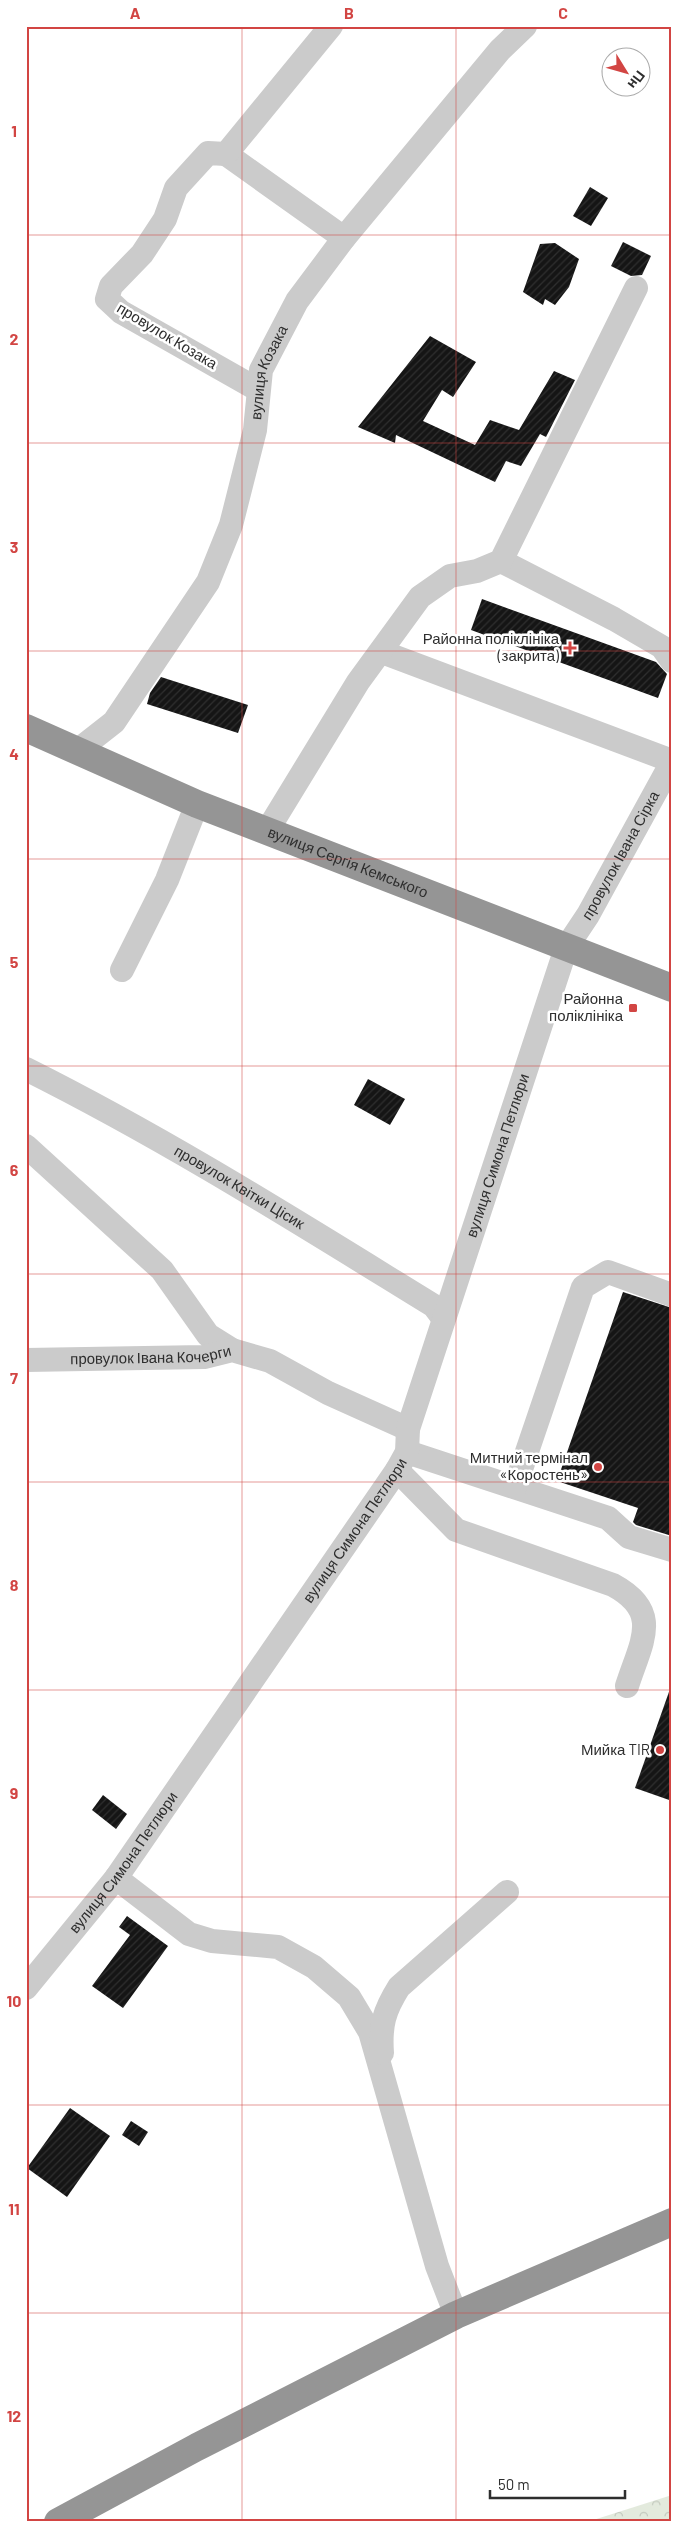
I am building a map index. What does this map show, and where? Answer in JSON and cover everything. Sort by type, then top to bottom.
[{"type":"highway","name":"вулиця Сергія Кемського","points":[[26,728],[197,804],[672,988]]},
{"type":"highway","points":[[58,2522],[198,2447],[456,2315],[672,2222]]},
{"type":"street","points":[[331,26],[226,154],[344,238]]},
{"type":"street","name":"вулиця Козака","points":[[77,751],[114,722],[208,582],[231,525],[253,440],[260,370],[297,302],[344,238],[500,50],[525,26]]},
{"type":"street","name":"провулок Козака","points":[[226,154],[208,153],[176,188],[165,219],[142,254],[111,286],[107,299],[120,312],[258,388]]},
{"type":"street","points":[[267,831],[358,682],[382,652],[420,597],[450,576],[477,571],[501,561],[636,288]]},
{"type":"street","points":[[501,561],[614,619],[668,652]]},
{"type":"street","points":[[382,652],[672,761]]},
{"type":"street","name":"провулок Івана Сірка","points":[[566,948],[588,915],[672,761]]},
{"type":"street","points":[[122,970],[167,880],[197,804]]},
{"type":"street","name":"вулиця Симона Петлюри","points":[[26,1988],[116,1878],[402,1461],[408,1429],[443,1318],[566,948]]},
{"type":"street","name":"провулок Квітки Цісик","points":[[26,1069],[96,1104],[210,1168],[434,1306],[443,1318]]},
{"type":"street","points":[[26,1146],[162,1270],[208,1335],[232,1350]]},
{"type":"street","points":[[515,1487],[583,1287],[608,1272],[672,1294]]},
{"type":"street","name":"провулок Івана Кочерги","points":[[26,1360],[204,1358],[232,1350],[270,1361],[328,1393],[408,1429]]},
{"type":"street","points":[[402,1461],[515,1487],[608,1518],[629,1537],[672,1550]]},
{"type":"street","points":[[402,1461],[456,1530],[613,1585],[626,1592],[640,1607],[646,1627],[627,1686]]},
{"type":"street","points":[[116,1878],[189,1934],[212,1941],[278,1947],[314,1967],[349,1997],[370,2032],[437,2266],[456,2315]]},
{"type":"street","points":[[383,2080],[380,2031],[386,2008],[399,1987],[507,1892]]},
{"type":"green space","points":[[672,2495],[672,2522],[587,2522]]},
{"type":"building","points":[[590,187],[608,198],[591,226],[573,216]]},
{"type":"building","points":[[623,242],[651,256],[642,275],[631,276],[611,266]]},
{"type":"building","points":[[555,243],[579,259],[569,287],[555,305],[545,299],[543,305],[523,292],[540,244]]},
{"type":"building","points":[[430,336],[476,362],[453,397],[442,390],[423,421],[475,445],[490,420],[519,430],[554,371],[575,380],[546,437],[540,434],[521,466],[506,461],[495,482],[396,435],[395,443],[358,427]]},
{"type":"building","name":"Районна поліклініка (закрита)","points":[[482,599],[656,662],[667,674],[658,698],[471,630]]},
{"type":"building","points":[[161,677],[248,705],[238,733],[147,704],[150,693]]},
{"type":"building","points":[[368,1079],[405,1099],[390,1125],[354,1105]]},
{"type":"building","points":[[623,1292],[672,1308],[672,1536],[636,1525],[633,1522],[638,1508],[557,1481]]},
{"type":"building","name":"Мийка TIR","points":[[670,1689],[672,1689],[672,1801],[635,1788]]},
{"type":"building","points":[[103,1795],[127,1814],[116,1829],[92,1810]]},
{"type":"building","points":[[127,1916],[168,1946],[123,2008],[92,1986],[130,1935],[119,1927]]},
{"type":"building","points":[[70,2108],[110,2136],[67,2197],[27,2168]]},
{"type":"building","points":[[131,2121],[148,2132],[139,2146],[122,2135]]},
{"type":"place","name":"Районна поліклініка (закрита)","points":[[570,648]]},
{"type":"place","name":"Районна поліклініка","points":[[633,1008]]},
{"type":"place","name":"Митний термінал «Коростень»","points":[[598,1467]]},
{"type":"place","name":"Мийка TIR","points":[[660,1750]]}]
